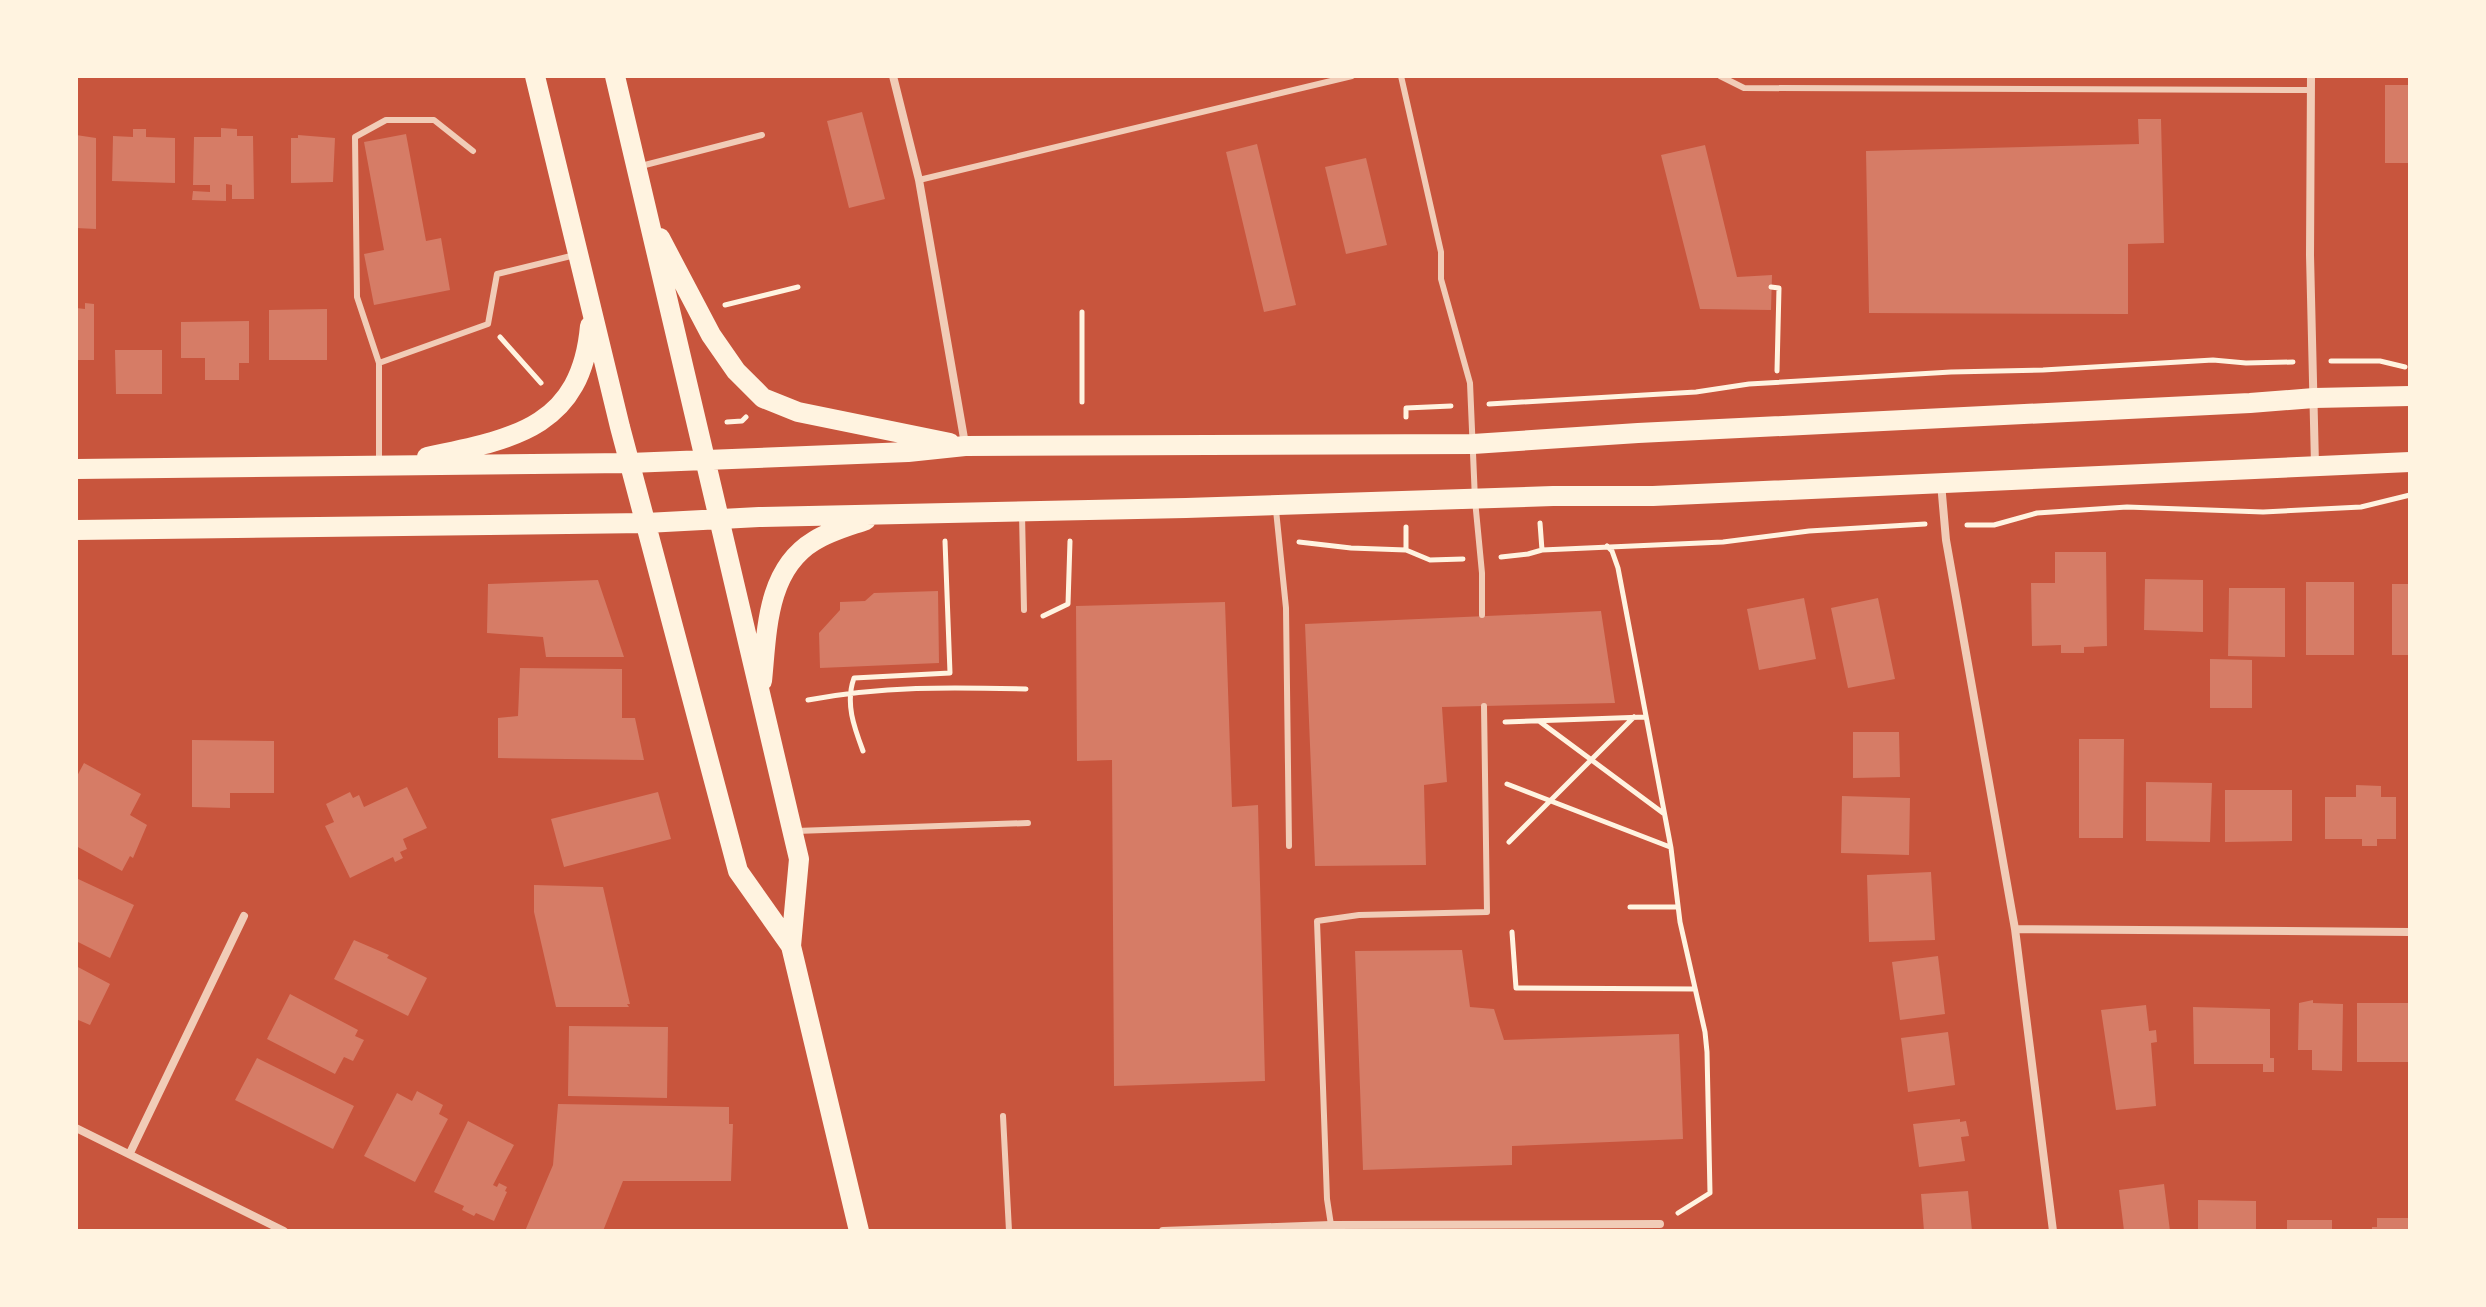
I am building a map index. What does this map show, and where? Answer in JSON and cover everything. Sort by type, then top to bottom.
[{"type":"main road","points":[[535,76],[629,463],[738,871],[791,946]]},
{"type":"main road","points":[[615,76],[799,859],[791,946],[859,1231]]},
{"type":"main road","points":[[647,214],[711,335],[736,371],[763,398],[798,412],[965,446]]},
{"type":"main road","points":[[379,467],[478,447],[528,430],[543,420],[560,404],[581,373],[588,353],[592,310]]},
{"type":"main road","points":[[76,469],[629,463],[908,452],[965,446],[1473,444],[2314,398],[2410,396]]},
{"type":"main road","points":[[76,530],[646,523],[717,518],[1653,496],[2410,462]]},
{"type":"main road","points":[[760,697],[773,598],[789,563],[815,540],[885,514]]},
{"type":"street","points":[[893,76],[919,180],[965,446]]},
{"type":"street","points":[[2311,76],[2310,255],[2315,465]]},
{"type":"street","points":[[1941,482],[1946,540],[2015,929],[2053,1231]]},
{"type":"street","points":[[130,1153],[244,916]]},
{"type":"street","points":[[2015,929],[2410,932]]},
{"type":"street","points":[[76,1128],[284,1231]]},
{"type":"street","points":[[1163,1231],[1331,1225],[1660,1224]]},
{"type":"lane","points":[[919,180],[1352,76]]},
{"type":"lane","points":[[1401,76],[1441,252],[1441,279],[1470,383],[1482,615]]},
{"type":"lane","points":[[1720,76],[1744,88],[2311,90]]},
{"type":"lane","points":[[379,467],[379,363],[357,297],[355,137],[386,120],[434,120],[473,151]]},
{"type":"lane","points":[[636,167],[762,135]]},
{"type":"lane","points":[[379,363],[488,324],[497,274],[578,254]]},
{"type":"lane","points":[[1275,504],[1286,608],[1289,846]]},
{"type":"lane","points":[[1022,511],[1024,610]]},
{"type":"lane","points":[[1331,1225],[1327,1199],[1317,921],[1359,915],[1487,912],[1484,706]]},
{"type":"lane","points":[[792,831],[1028,823]]},
{"type":"lane","points":[[1003,1116],[1009,1231]]},
{"type":"path","points":[[720,306],[798,287]]},
{"type":"path","points":[[1771,287],[1779,288],[1777,371]]},
{"type":"path","points":[[1082,312],[1082,402]]},
{"type":"path","points":[[488,324],[546,388]]},
{"type":"path","points":[[1508,403],[1951,372],[2213,360],[2270,362]]},
{"type":"path","points":[[2359,361],[2380,361],[2410,368]]},
{"type":"path","points":[[1525,402],[1527,417]]},
{"type":"path","points":[[1406,408],[1431,407]]},
{"type":"path","points":[[727,422],[742,421],[744,432]]},
{"type":"path","points":[[1977,525],[1994,525],[2037,513],[2127,507],[2263,512],[2361,507],[2410,495]]},
{"type":"path","points":[[1540,520],[1542,550]]},
{"type":"path","points":[[1502,557],[1542,550],[1723,542],[1809,531],[1918,523]]},
{"type":"path","points":[[1406,525],[1406,550],[1430,560],[1464,559]]},
{"type":"path","points":[[945,540],[950,687]]},
{"type":"path","points":[[1035,619],[1068,604],[1070,541]]},
{"type":"path","points":[[1607,546],[1618,568],[1707,1052],[1710,1193],[1660,1224]]},
{"type":"path","points":[[863,751],[848,692],[854,678],[950,673]]},
{"type":"path","points":[[808,700],[848,692],[950,687],[1026,689]]},
{"type":"path","points":[[1509,842],[1634,717]]},
{"type":"path","points":[[1505,722],[1645,717]]},
{"type":"path","points":[[1539,721],[1664,813]]},
{"type":"path","points":[[1507,784],[1671,848]]},
{"type":"path","points":[[1630,907],[1678,907]]},
{"type":"path","points":[[1512,932],[1516,988],[1695,989]]},
{"type":"building","points":[[2385,85],[2410,85],[2410,163],[2385,163]]},
{"type":"building","points":[[862,112],[885,199],[849,208],[827,121]]},
{"type":"building","points":[[2138,119],[2161,119],[2164,243],[2128,244],[2128,314],[1869,313],[1866,151],[2139,144]]},
{"type":"building","points":[[221,128],[237,129],[237,136],[253,136],[254,199],[232,199],[232,185],[226,184],[226,201],[192,200],[193,191],[210,192],[210,185],[193,185],[194,137],[221,137]]},
{"type":"building","points":[[133,129],[146,129],[146,137],[175,138],[175,183],[112,181],[113,136],[133,137]]},
{"type":"building","points":[[406,134],[426,241],[441,238],[450,290],[374,305],[364,254],[384,250],[364,142]]},
{"type":"building","points":[[76,135],[96,138],[96,229],[76,228]]},
{"type":"building","points":[[298,135],[335,138],[333,182],[291,183],[291,138],[298,138]]},
{"type":"building","points":[[1257,144],[1296,305],[1264,312],[1226,152]]},
{"type":"building","points":[[1705,145],[1737,277],[1772,275],[1771,310],[1700,309],[1661,155]]},
{"type":"building","points":[[1366,158],[1387,245],[1346,254],[1325,167]]},
{"type":"building","points":[[85,303],[94,304],[94,360],[76,360],[76,308],[85,309]]},
{"type":"building","points":[[327,309],[327,360],[269,360],[269,310]]},
{"type":"building","points":[[249,321],[249,363],[239,363],[239,380],[205,380],[205,358],[181,358],[181,322]]},
{"type":"building","points":[[115,350],[162,350],[162,394],[116,394]]},
{"type":"building","points":[[2055,552],[2106,552],[2107,646],[2084,647],[2084,653],[2061,653],[2061,645],[2032,646],[2031,583],[2055,583]]},
{"type":"building","points":[[2145,579],[2203,580],[2203,632],[2144,630]]},
{"type":"building","points":[[598,580],[624,657],[546,657],[543,637],[487,633],[488,584]]},
{"type":"building","points":[[2306,582],[2354,582],[2354,655],[2306,655]]},
{"type":"building","points":[[2392,584],[2410,584],[2410,655],[2392,655]]},
{"type":"building","points":[[2229,588],[2285,588],[2285,657],[2228,656]]},
{"type":"building","points":[[938,591],[939,663],[820,668],[819,633],[840,610],[840,602],[865,601],[874,593]]},
{"type":"building","points":[[1804,598],[1816,659],[1759,670],[1747,609]]},
{"type":"building","points":[[1878,598],[1895,679],[1848,688],[1831,608]]},
{"type":"building","points":[[1225,602],[1232,807],[1258,805],[1265,1081],[1114,1086],[1112,760],[1077,761],[1076,606]]},
{"type":"building","points":[[1601,611],[1615,703],[1442,707],[1447,782],[1424,785],[1426,865],[1315,866],[1305,624]]},
{"type":"building","points":[[2210,659],[2252,660],[2252,708],[2210,708]]},
{"type":"building","points":[[520,668],[622,669],[622,718],[635,718],[644,760],[498,758],[498,718],[518,716]]},
{"type":"building","points":[[1853,732],[1899,732],[1900,777],[1853,778]]},
{"type":"building","points":[[2079,739],[2124,739],[2123,838],[2079,838]]},
{"type":"building","points":[[192,740],[274,741],[274,793],[230,793],[230,808],[192,807]]},
{"type":"building","points":[[84,763],[141,794],[130,815],[147,825],[133,858],[130,856],[122,871],[76,846],[76,778]]},
{"type":"building","points":[[2146,782],[2212,783],[2210,842],[2146,841]]},
{"type":"building","points":[[2356,785],[2381,786],[2381,797],[2396,797],[2396,839],[2377,839],[2377,846],[2362,846],[2362,839],[2325,839],[2325,797],[2356,797]]},
{"type":"building","points":[[407,787],[427,828],[403,839],[407,849],[400,852],[403,858],[395,862],[393,857],[350,878],[325,826],[334,822],[326,804],[350,792],[353,798],[359,795],[364,807]]},
{"type":"building","points":[[2225,790],[2292,790],[2292,841],[2225,842]]},
{"type":"building","points":[[658,792],[671,839],[564,867],[551,819]]},
{"type":"building","points":[[1842,796],[1910,798],[1909,855],[1841,853]]},
{"type":"building","points":[[1931,872],[1935,940],[1869,942],[1867,875]]},
{"type":"building","points":[[76,878],[134,905],[110,958],[76,941]]},
{"type":"building","points":[[534,885],[603,887],[629,1007],[556,1007],[534,912]]},
{"type":"building","points":[[354,940],[389,955],[387,958],[427,978],[408,1016],[334,979]]},
{"type":"building","points":[[1462,950],[1470,1007],[1494,1009],[1504,1040],[1679,1034],[1683,1139],[1512,1146],[1512,1165],[1363,1170],[1355,951]]},
{"type":"building","points":[[1938,956],[1945,1014],[1900,1020],[1892,962]]},
{"type":"building","points":[[76,966],[110,984],[90,1025],[76,1019]]},
{"type":"building","points":[[290,994],[358,1030],[355,1036],[364,1040],[353,1061],[344,1057],[335,1074],[267,1039]]},
{"type":"building","points":[[2313,1000],[2313,1003],[2343,1004],[2342,1071],[2312,1070],[2312,1050],[2298,1050],[2299,1003]]},
{"type":"building","points":[[2357,1003],[2410,1003],[2410,1062],[2357,1062]]},
{"type":"building","points":[[2146,1005],[2149,1031],[2156,1030],[2157,1042],[2151,1043],[2156,1106],[2116,1110],[2101,1010]]},
{"type":"building","points":[[2193,1007],[2270,1009],[2270,1058],[2274,1058],[2274,1072],[2263,1072],[2263,1064],[2194,1064]]},
{"type":"building","points":[[569,1026],[668,1027],[667,1098],[568,1096]]},
{"type":"building","points":[[1948,1032],[1955,1085],[1908,1092],[1901,1038]]},
{"type":"building","points":[[257,1058],[354,1106],[333,1149],[235,1100]]},
{"type":"building","points":[[417,1091],[443,1105],[439,1114],[448,1119],[415,1182],[364,1156],[397,1093],[412,1101]]},
{"type":"building","points":[[558,1104],[729,1107],[729,1124],[733,1124],[731,1181],[623,1181],[603,1231],[525,1231],[553,1165]]},
{"type":"building","points":[[1960,1119],[1960,1122],[1966,1121],[1969,1136],[1961,1137],[1965,1161],[1919,1167],[1913,1124]]},
{"type":"building","points":[[468,1121],[514,1145],[493,1185],[497,1187],[499,1183],[507,1187],[494,1221],[476,1213],[474,1216],[462,1210],[464,1206],[434,1192]]},
{"type":"building","points":[[2164,1184],[2170,1231],[2124,1231],[2119,1190]]},
{"type":"building","points":[[1968,1191],[1972,1231],[1924,1231],[1921,1194]]},
{"type":"building","points":[[2198,1200],[2256,1201],[2256,1231],[2198,1231]]},
{"type":"building","points":[[2377,1218],[2410,1218],[2410,1231],[2372,1231],[2372,1227],[2377,1227]]},
{"type":"building","points":[[2287,1220],[2332,1220],[2332,1231],[2287,1231]]}]
